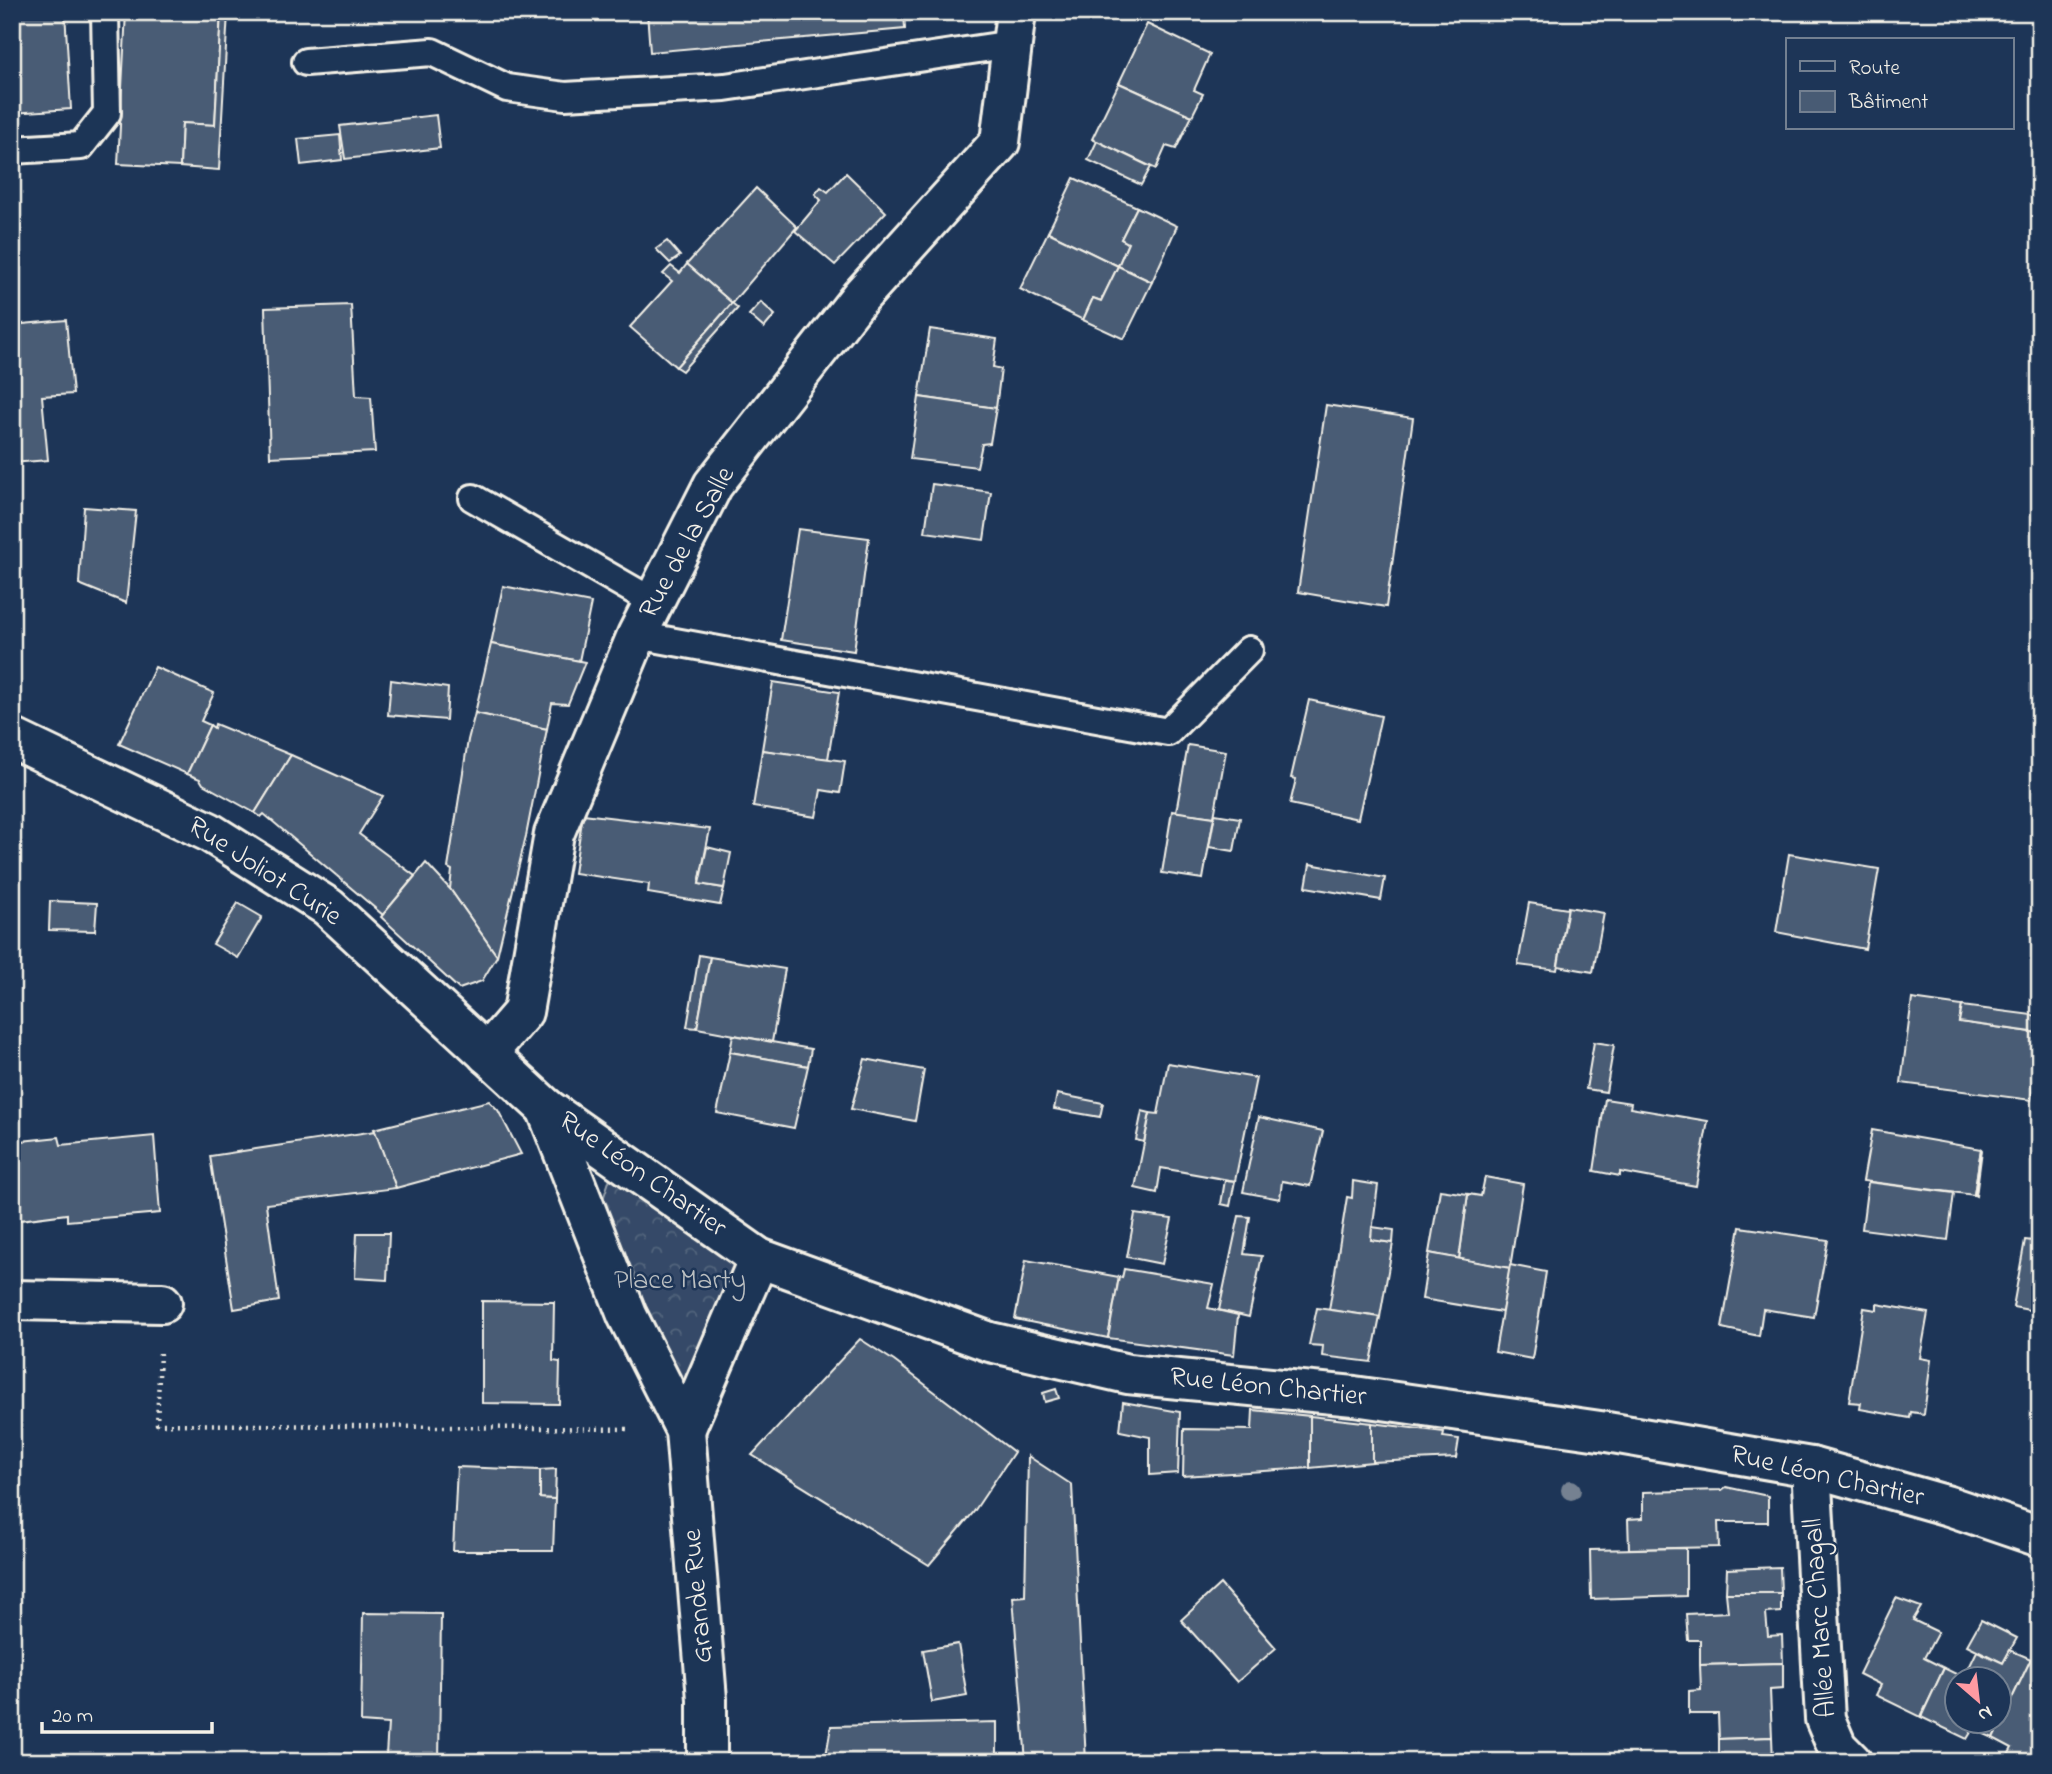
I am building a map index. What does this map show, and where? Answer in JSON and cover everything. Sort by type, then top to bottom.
[{"type":"street","name":"Rue de la Salle","points":[[486,1054],[523,1012],[554,834],[638,635],[713,485],[860,297],[1000,142],[1014,28]]},
{"type":"street","name":"Rue Joliot Curie","points":[[12,738],[209,832],[328,907],[547,1108]]},
{"type":"street","name":"Rue Léon Chartier","points":[[547,1108],[759,1258],[990,1342],[1128,1374],[1354,1396],[1607,1432],[1811,1467],[1949,1506],[2040,1537]]},
{"type":"street","name":"Grande Rue","points":[[547,1108],[627,1315],[685,1430],[708,1699],[706,1762]]},
{"type":"street","name":"Grande Rue","points":[[685,1430],[759,1258]]},
{"type":"street","points":[[12,1300],[162,1303]]},
{"type":"street","name":"Allée Marc Chagall","points":[[1811,1467],[1825,1719],[1837,1747],[1852,1762]]},
{"type":"lane","points":[[12,150],[81,146],[107,113],[105,12]]},
{"type":"lane","points":[[306,62],[432,52],[507,88],[565,96],[725,87],[1014,28]]},
{"type":"lane","points":[[474,498],[654,602]]},
{"type":"lane","points":[[638,635],[1168,732],[1249,650]]},
{"type":"path","points":[[162,1303],[157,1424],[570,1428]]},
{"type":"green space","name":"Place Marty","points":[[612,1172],[742,1263],[685,1403],[594,1227]]},
{"type":"building","points":[[12,12],[65,12],[71,109],[12,113]]},
{"type":"building","points":[[126,12],[221,12],[215,125],[182,123],[180,167],[118,164]]},
{"type":"building","points":[[221,12],[228,12],[219,170],[180,167],[182,123],[215,125]]},
{"type":"building","points":[[647,12],[904,12],[905,29],[650,52]]},
{"type":"building","points":[[1147,24],[1210,54],[1194,90],[1203,94],[1192,116],[1119,83]]},
{"type":"building","points":[[1119,83],[1192,116],[1176,149],[1166,146],[1156,169],[1092,139]]},
{"type":"building","points":[[436,115],[440,148],[345,159],[340,126]]},
{"type":"building","points":[[340,135],[342,160],[301,165],[298,139]]},
{"type":"building","points":[[1097,141],[1151,167],[1141,185],[1088,160]]},
{"type":"building","points":[[846,173],[886,212],[835,265],[795,231],[821,200],[815,194],[821,187],[828,192]]},
{"type":"building","points":[[1074,178],[1137,207],[1121,239],[1128,243],[1118,266],[1048,232]]},
{"type":"building","points":[[756,188],[797,227],[732,303],[687,264]]},
{"type":"building","points":[[1137,207],[1177,226],[1152,282],[1118,266],[1128,243],[1121,239]]},
{"type":"building","points":[[1048,232],[1118,266],[1101,301],[1093,298],[1083,320],[1020,289]]},
{"type":"building","points":[[667,241],[680,256],[670,263],[656,249]]},
{"type":"building","points":[[687,264],[732,303],[676,367],[630,327],[672,281],[663,274],[671,266],[680,273]]},
{"type":"building","points":[[1118,266],[1152,282],[1124,339],[1083,320],[1093,298],[1101,301]]},
{"type":"building","points":[[761,302],[775,315],[764,328],[749,315]]},
{"type":"building","points":[[732,303],[738,308],[682,371],[676,367]]},
{"type":"building","points":[[351,305],[356,396],[371,397],[375,452],[270,457],[265,308]]},
{"type":"building","points":[[66,320],[73,394],[42,396],[48,460],[12,463],[12,325]]},
{"type":"building","points":[[930,329],[997,339],[993,367],[1001,369],[996,408],[919,397]]},
{"type":"building","points":[[919,397],[996,408],[990,443],[982,444],[977,467],[910,459]]},
{"type":"building","points":[[1326,405],[1413,418],[1386,607],[1298,592]]},
{"type":"building","points":[[932,484],[991,492],[984,540],[925,532]]},
{"type":"building","points":[[84,507],[136,511],[126,603],[79,584]]},
{"type":"building","points":[[798,529],[869,538],[854,651],[781,640]]},
{"type":"building","points":[[503,586],[591,603],[579,661],[491,644]]},
{"type":"building","points":[[491,644],[585,662],[568,704],[552,703],[547,729],[475,713]]},
{"type":"building","points":[[155,667],[214,693],[201,721],[210,725],[187,774],[119,744]]},
{"type":"building","points":[[391,680],[448,688],[446,720],[388,715]]},
{"type":"building","points":[[773,682],[839,692],[828,759],[762,750]]},
{"type":"building","points":[[1309,700],[1381,716],[1358,819],[1290,804],[1296,779],[1291,778]]},
{"type":"building","points":[[475,713],[547,729],[526,836],[497,956],[450,889],[452,870],[448,868],[468,740]]},
{"type":"building","points":[[215,724],[291,755],[255,813],[203,784],[200,779],[187,774],[210,725],[214,728]]},
{"type":"building","points":[[1188,745],[1226,751],[1214,817],[1176,812]]},
{"type":"building","points":[[762,750],[845,761],[840,793],[821,790],[816,817],[753,807]]},
{"type":"building","points":[[291,755],[383,796],[359,834],[415,876],[383,915],[264,814],[261,817],[255,813]]},
{"type":"building","points":[[1172,811],[1214,817],[1203,879],[1162,873]]},
{"type":"building","points":[[583,814],[710,829],[699,884],[724,888],[720,905],[648,893],[649,884],[574,873]]},
{"type":"building","points":[[1215,814],[1240,818],[1234,851],[1209,847]]},
{"type":"building","points":[[707,847],[731,853],[724,888],[699,884]]},
{"type":"building","points":[[1789,854],[1879,869],[1865,949],[1776,932]]},
{"type":"building","points":[[426,863],[450,889],[497,956],[482,981],[459,989],[381,917]]},
{"type":"building","points":[[1310,864],[1385,878],[1381,900],[1306,887]]},
{"type":"building","points":[[50,901],[97,903],[95,931],[49,930]]},
{"type":"building","points":[[238,903],[262,917],[238,958],[213,944]]},
{"type":"building","points":[[1529,903],[1568,909],[1557,970],[1518,965]]},
{"type":"building","points":[[1568,907],[1604,913],[1593,972],[1558,966]]},
{"type":"building","points":[[699,955],[710,957],[697,1028],[687,1027]]},
{"type":"building","points":[[710,957],[785,969],[772,1042],[697,1028]]},
{"type":"building","points":[[1912,999],[1962,1006],[1959,1022],[2039,1033],[2031,1100],[1901,1083]]},
{"type":"building","points":[[1962,1006],[2040,1016],[2039,1033],[1959,1022]]},
{"type":"building","points":[[733,1035],[811,1049],[808,1066],[730,1052]]},
{"type":"building","points":[[1594,1042],[1614,1045],[1606,1092],[1586,1089]]},
{"type":"building","points":[[730,1052],[808,1066],[794,1128],[717,1113]]},
{"type":"building","points":[[865,1059],[924,1070],[915,1121],[851,1109]]},
{"type":"building","points":[[1168,1063],[1256,1078],[1235,1181],[1161,1168],[1157,1193],[1135,1188],[1150,1113],[1158,1114]]},
{"type":"building","points":[[1057,1094],[1103,1103],[1100,1117],[1054,1109]]},
{"type":"building","points":[[1605,1099],[1631,1103],[1630,1108],[1708,1121],[1696,1186],[1620,1172],[1620,1176],[1594,1171]]},
{"type":"building","points":[[489,1101],[498,1110],[521,1154],[396,1188],[374,1129]]},
{"type":"building","points":[[1142,1111],[1150,1113],[1144,1142],[1136,1140]]},
{"type":"building","points":[[1259,1117],[1323,1131],[1310,1186],[1282,1181],[1280,1199],[1243,1192]]},
{"type":"building","points":[[1872,1130],[1981,1149],[1974,1195],[1863,1181]]},
{"type":"building","points":[[375,1131],[396,1188],[266,1204],[279,1301],[234,1309],[210,1156]]},
{"type":"building","points":[[154,1136],[160,1213],[67,1221],[67,1214],[12,1221],[12,1142],[59,1137],[61,1145]]},
{"type":"building","points":[[1982,1150],[1976,1196],[1974,1195]]},
{"type":"building","points":[[1485,1177],[1523,1184],[1510,1268],[1459,1259],[1468,1194],[1481,1196]]},
{"type":"building","points":[[1225,1180],[1235,1181],[1230,1206],[1221,1204]]},
{"type":"building","points":[[1353,1181],[1378,1185],[1371,1240],[1393,1243],[1380,1317],[1329,1310],[1347,1197],[1352,1198]]},
{"type":"building","points":[[1868,1182],[1954,1193],[1948,1240],[1862,1229]]},
{"type":"building","points":[[1440,1190],[1468,1194],[1459,1259],[1429,1253]]},
{"type":"building","points":[[1135,1214],[1172,1219],[1162,1264],[1127,1257]]},
{"type":"building","points":[[1239,1216],[1250,1217],[1244,1254],[1262,1256],[1249,1317],[1219,1310]]},
{"type":"building","points":[[1372,1227],[1394,1230],[1393,1243],[1371,1240]]},
{"type":"building","points":[[1740,1227],[1828,1240],[1814,1317],[1763,1309],[1759,1336],[1722,1328]]},
{"type":"building","points":[[357,1233],[389,1233],[387,1280],[355,1278]]},
{"type":"building","points":[[2025,1240],[2040,1242],[2040,1312],[2013,1307]]},
{"type":"building","points":[[1429,1253],[1510,1268],[1502,1312],[1422,1299]]},
{"type":"building","points":[[1026,1260],[1119,1277],[1108,1338],[1015,1319]]},
{"type":"building","points":[[1510,1265],[1546,1272],[1532,1359],[1495,1352]]},
{"type":"building","points":[[1124,1269],[1214,1284],[1208,1308],[1238,1315],[1234,1355],[1108,1338],[1119,1277],[1122,1278]]},
{"type":"building","points":[[482,1301],[554,1302],[553,1361],[560,1362],[559,1404],[482,1403]]},
{"type":"building","points":[[1877,1304],[1928,1313],[1920,1358],[1931,1360],[1924,1414],[1911,1412],[1910,1418],[1860,1409],[1861,1403],[1849,1402],[1864,1308],[1877,1310]]},
{"type":"building","points":[[1317,1308],[1380,1317],[1371,1362],[1322,1356],[1323,1346],[1309,1345]]},
{"type":"building","points":[[860,1339],[894,1361],[1014,1452],[973,1513],[929,1565],[752,1455]]},
{"type":"building","points":[[1056,1389],[1059,1398],[1045,1402],[1043,1393]]},
{"type":"building","points":[[1123,1402],[1180,1412],[1178,1473],[1150,1475],[1150,1437],[1120,1431]]},
{"type":"building","points":[[1253,1410],[1310,1416],[1310,1468],[1183,1476],[1184,1429],[1252,1430]]},
{"type":"building","points":[[1310,1416],[1372,1423],[1372,1462],[1310,1468]]},
{"type":"building","points":[[1372,1423],[1444,1432],[1443,1437],[1459,1439],[1456,1458],[1372,1462]]},
{"type":"building","points":[[1028,1456],[1072,1485],[1086,1762],[1026,1762],[1013,1597],[1025,1596]]},
{"type":"building","points":[[457,1467],[540,1470],[540,1498],[555,1499],[553,1551],[453,1551]]},
{"type":"building","points":[[556,1469],[555,1499],[540,1498],[540,1470]]},
{"type":"building","points":[[1726,1487],[1768,1496],[1768,1522],[1718,1522],[1719,1547],[1629,1549],[1628,1519],[1643,1518],[1643,1492],[1722,1490]]},
{"type":"building","points":[[1686,1548],[1686,1596],[1591,1599],[1590,1550]]},
{"type":"building","points":[[1780,1567],[1781,1593],[1726,1593],[1727,1569]]},
{"type":"building","points":[[1220,1584],[1276,1648],[1237,1682],[1181,1620]]},
{"type":"building","points":[[1726,1593],[1781,1593],[1781,1612],[1766,1613],[1768,1636],[1782,1635],[1783,1663],[1700,1665],[1700,1640],[1688,1640],[1686,1614],[1728,1612]]},
{"type":"building","points":[[1896,1598],[1921,1607],[1913,1620],[1938,1632],[1924,1658],[1944,1668],[1921,1717],[1876,1695],[1881,1685],[1859,1674]]},
{"type":"building","points":[[363,1613],[441,1614],[439,1762],[330,1762],[330,1753],[386,1755],[388,1724],[361,1722]]},
{"type":"building","points":[[1981,1620],[2017,1638],[2003,1663],[1967,1645]]},
{"type":"building","points":[[958,1644],[967,1696],[932,1702],[923,1650]]},
{"type":"building","points":[[2010,1650],[2031,1659],[2014,1694],[2014,1666],[1970,1666],[1977,1651],[2003,1663]]},
{"type":"building","points":[[2031,1659],[2040,1665],[2040,1756],[2037,1762],[2014,1762],[2007,1757],[2012,1748],[1993,1738],[2014,1736],[2014,1694]]},
{"type":"building","points":[[1783,1663],[1783,1689],[1770,1690],[1772,1737],[1719,1739],[1718,1714],[1689,1714],[1689,1691],[1701,1690],[1700,1665]]},
{"type":"building","points":[[1944,1668],[1944,1728],[1921,1717]]},
{"type":"building","points":[[997,1722],[997,1762],[825,1762],[831,1726]]},
{"type":"building","points":[[1772,1737],[1773,1762],[1716,1762],[1719,1756],[1719,1739]]}]
